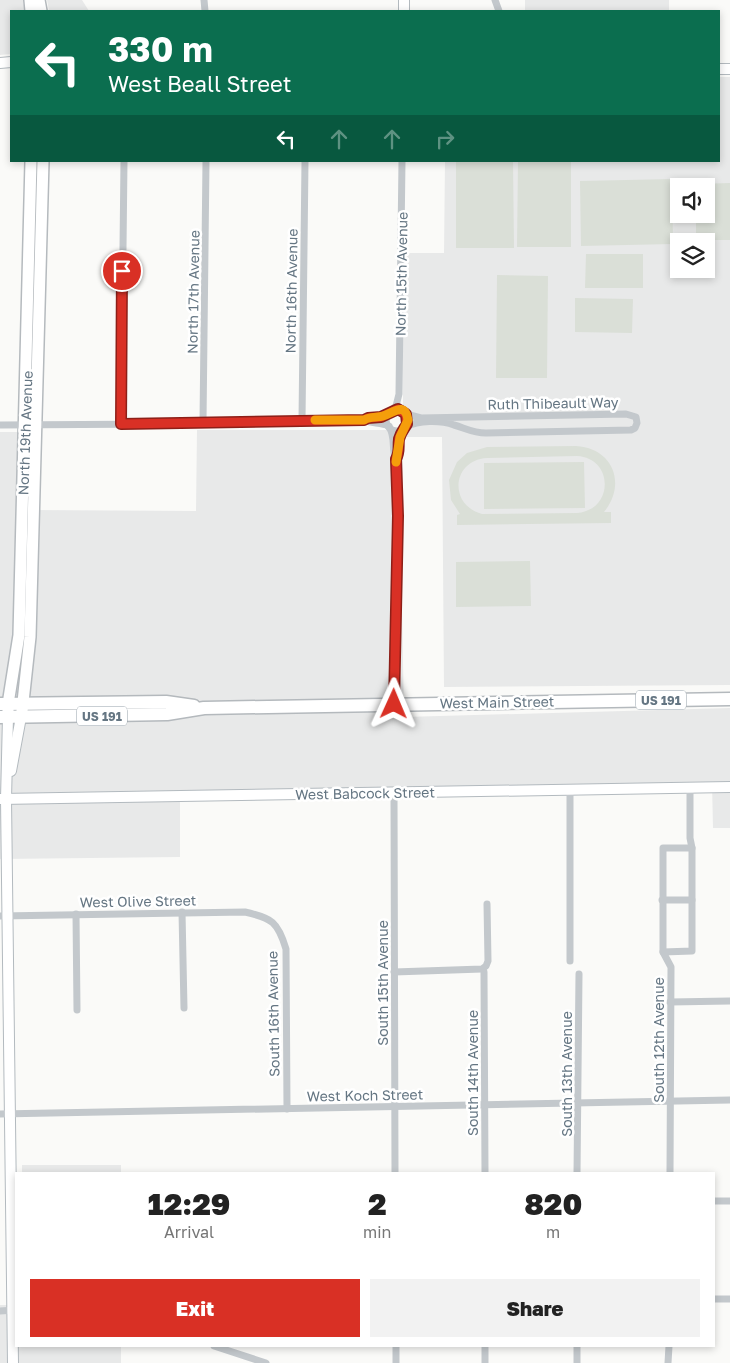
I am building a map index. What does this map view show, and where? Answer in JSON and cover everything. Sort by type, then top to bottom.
[{"type":"highway","name":"West Main Street","points":[[4,710],[21,717],[167,714],[204,708],[730,699]]},
{"type":"highway","name":"West Main Street","points":[[4,710],[22,704],[166,702],[204,708]]},
{"type":"main road","name":"North 19th Avenue","points":[[21,717],[30,637],[31,162]]},
{"type":"main road","name":"North 19th Avenue","points":[[4,710],[19,634],[43,162]]},
{"type":"main road","points":[[4,710],[5,1114],[14,1310],[13,1363]]},
{"type":"main road","points":[[3,799],[21,717]]},
{"type":"main road","name":"West Babcock Street","points":[[3,799],[730,787]]},
{"type":"street","points":[[121,424],[124,162]]},
{"type":"street","name":"North 17th Avenue","points":[[203,422],[206,162]]},
{"type":"street","name":"North 16th Avenue","points":[[302,421],[305,162]]},
{"type":"street","name":"North 15th Avenue","points":[[390,412],[396,406],[399,387],[402,162]]},
{"type":"street","name":"North 15th Avenue","points":[[399,387],[405,413]]},
{"type":"street","points":[[0,424],[364,420],[381,417],[398,409],[405,413],[408,420],[399,440],[399,454],[396,459]]},
{"type":"street","points":[[390,412],[387,420],[394,435],[398,516],[394,704]]},
{"type":"street","name":"Ruth Thibeault Way","points":[[404,428],[416,423],[446,423],[474,432],[486,433],[631,430],[635,428],[637,423],[636,417],[626,414],[421,418],[405,413]]},
{"type":"street","points":[[364,420],[381,423],[396,430],[404,428]]},
{"type":"street","points":[[663,952],[692,951],[690,787]]},
{"type":"street","points":[[570,790],[570,961]]},
{"type":"street","name":"South 15th Avenue","points":[[394,792],[395,1172]]},
{"type":"street","name":"South 12th Avenue","points":[[670,1172],[671,967],[663,952],[663,848],[692,848]]},
{"type":"street","points":[[662,900],[692,900]]},
{"type":"street","points":[[394,972],[482,969],[488,961],[488,904]]},
{"type":"street","points":[[182,912],[184,1008]]},
{"type":"street","name":"West Olive Street","points":[[4,915],[245,912],[262,915],[273,923]]},
{"type":"street","points":[[76,914],[76,1010]]},
{"type":"street","name":"South 16th Avenue","points":[[273,923],[281,932],[286,949],[287,1109]]},
{"type":"street","name":"South 14th Avenue","points":[[484,972],[485,1172]]},
{"type":"street","name":"South 13th Avenue","points":[[577,1172],[579,974]]},
{"type":"street","points":[[670,1002],[730,1001]]},
{"type":"street","name":"West Koch Street","points":[[5,1114],[115,1110],[287,1109],[730,1100]]},
{"type":"street","points":[[715,1201],[730,1200]]},
{"type":"street","points":[[715,1299],[730,1299]]},
{"type":"street","points":[[0,1310],[14,1310]]},
{"type":"street","points":[[217,1347],[266,1363]]},
{"type":"street","points":[[396,1347],[396,1363]]},
{"type":"street","points":[[485,1347],[485,1363]]},
{"type":"street","points":[[577,1347],[577,1363]]},
{"type":"street","points":[[668,1363],[669,1347]]},
{"type":"shaded area","points":[[0,0],[23,0],[25,10],[10,10],[10,54],[0,55]]},
{"type":"shaded area","points":[[47,0],[82,0],[88,10],[49,10]]},
{"type":"shaded area","points":[[525,0],[669,0],[669,10],[525,10]]},
{"type":"shaded area","points":[[720,77],[730,77],[730,685],[444,687],[442,437],[403,437],[402,607],[404,717],[730,708],[730,828],[713,828],[712,783],[180,793],[180,857],[0,859],[0,432],[32,432],[29,510],[196,511],[197,430],[391,430],[403,436],[403,253],[444,253],[445,162],[720,162]]},
{"type":"shaded area","points":[[456,162],[513,162],[514,248],[456,248]]},
{"type":"shaded area","points":[[518,162],[571,162],[571,247],[517,247]]},
{"type":"shaded area","points":[[670,179],[670,223],[673,223],[673,233],[670,233],[670,244],[581,246],[580,181]]},
{"type":"shaded area","points":[[715,183],[730,183],[730,240],[715,240],[715,233],[696,233],[696,223],[715,223]]},
{"type":"shaded area","points":[[586,254],[643,254],[643,288],[585,288]]},
{"type":"shaded area","points":[[497,275],[548,276],[547,378],[496,378]]},
{"type":"shaded area","points":[[575,298],[633,299],[632,333],[575,332]]},
{"type":"shaded area","points":[[576,446],[589,448],[599,453],[607,460],[615,479],[615,490],[604,512],[611,512],[611,523],[457,525],[457,515],[460,514],[451,500],[449,480],[457,462],[467,453],[487,447]],"holes":[[[577,456],[589,459],[598,465],[603,474],[605,484],[603,494],[598,503],[589,510],[577,513],[482,514],[471,509],[459,493],[461,474],[467,466],[475,461],[487,458]]]},
{"type":"shaded area","points":[[584,462],[585,508],[484,509],[484,463]]},
{"type":"shaded area","points":[[530,561],[531,606],[456,607],[456,562]]},
{"type":"shaded area","points":[[22,1165],[121,1165],[121,1172],[22,1172]]},
{"type":"shaded area","points":[[0,1305],[15,1305],[15,1347],[121,1347],[121,1363],[0,1363]]},
{"type":"slow traffic","points":[[315,420],[364,420],[381,417],[394,410],[401,410],[406,414],[408,420],[399,440],[399,454],[396,462]]},
{"type":"route","points":[[122,271],[121,424],[364,420],[381,417],[398,409],[408,417],[406,427],[403,429],[399,440],[399,454],[396,459],[398,516],[394,704]]}]
